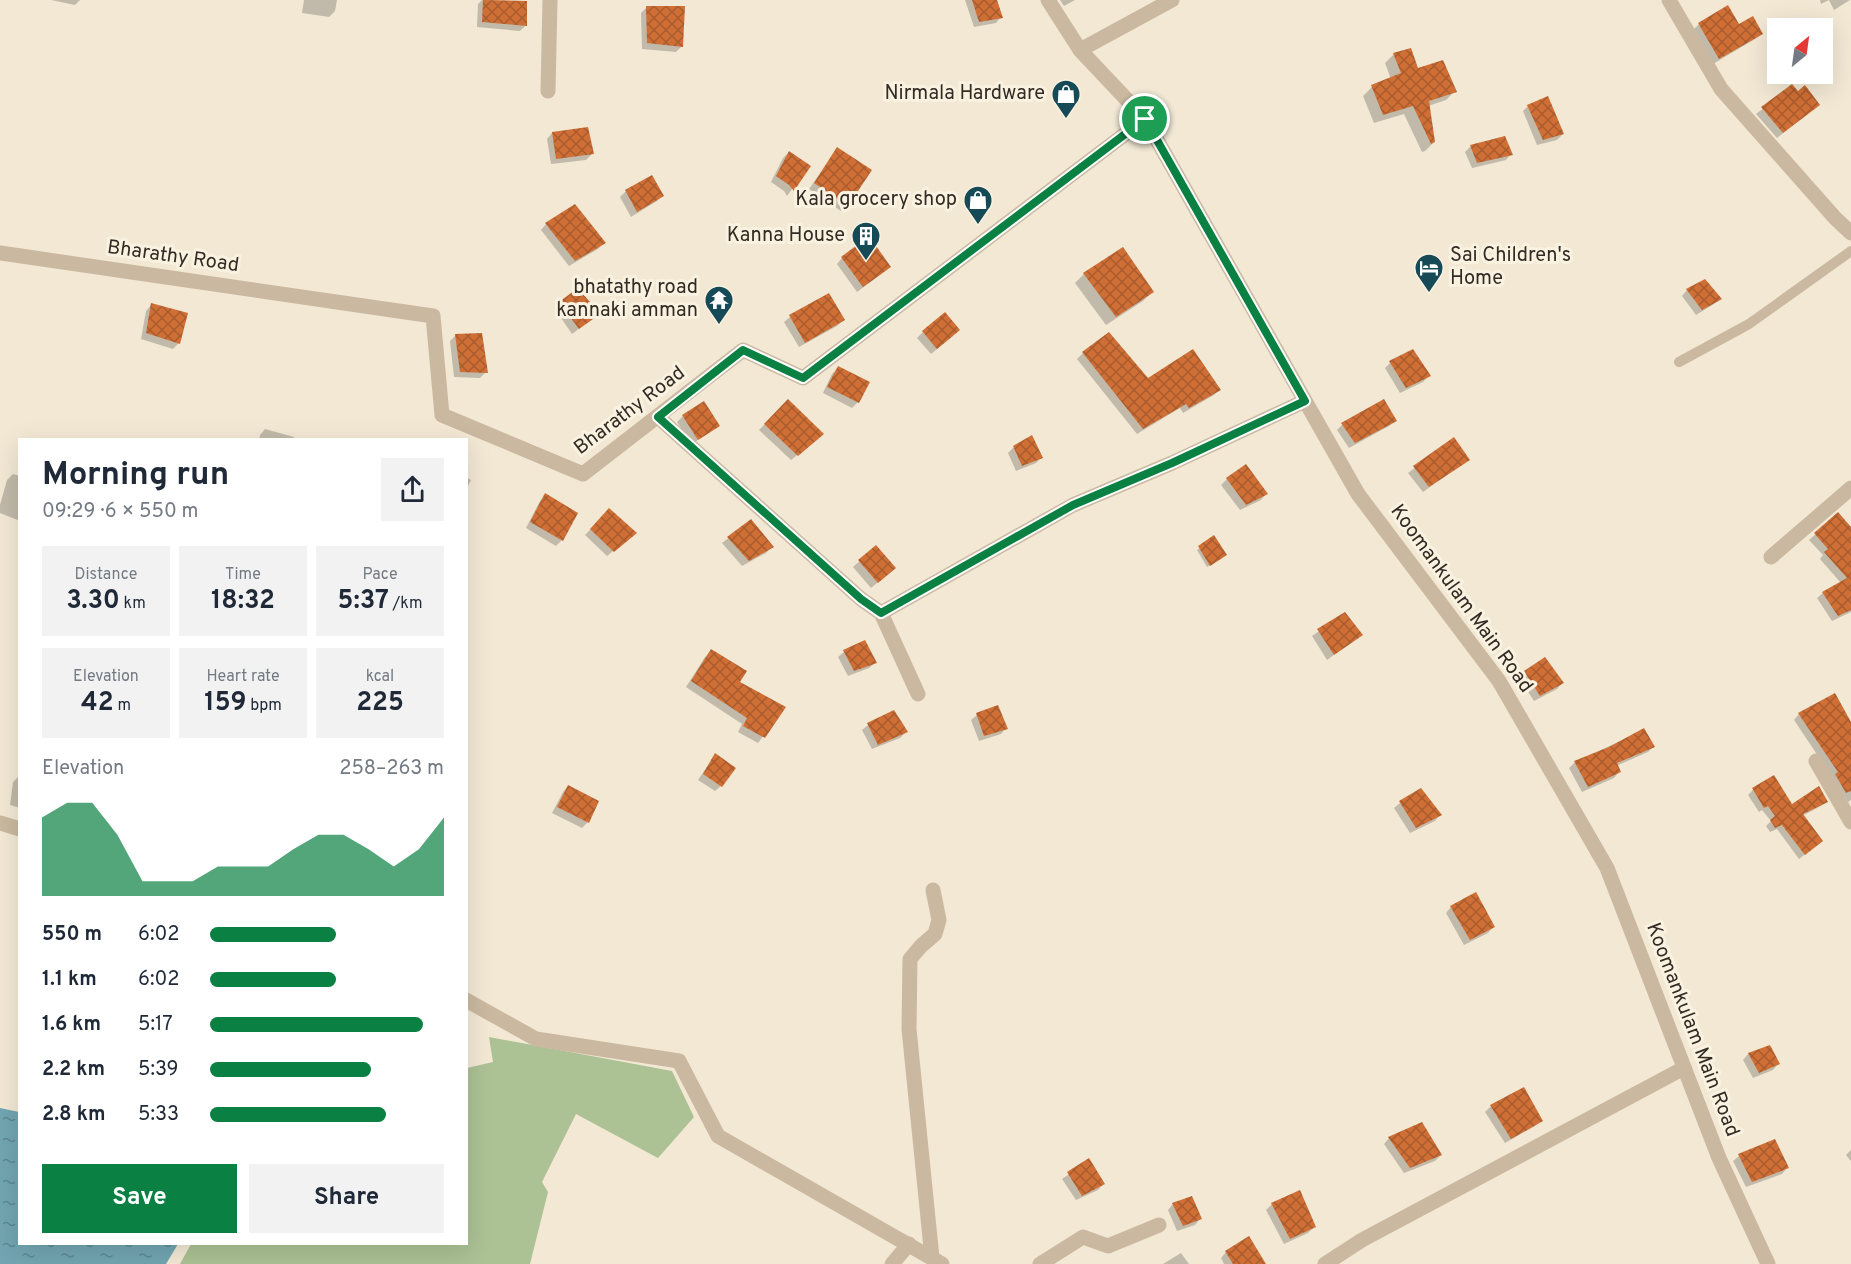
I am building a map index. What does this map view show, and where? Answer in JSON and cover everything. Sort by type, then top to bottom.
[{"type":"street","points":[[548,91],[550,0]]},
{"type":"street","name":"Koomankulam Main Road","points":[[1048,0],[1080,50],[1145,119],[1358,494],[1499,681],[1607,868],[1719,1158],[1768,1264]]},
{"type":"street","points":[[1080,50],[1172,0]]},
{"type":"street","points":[[1670,0],[1721,89],[1835,218],[1851,233]]},
{"type":"street","name":"Bharathy Road","points":[[0,253],[433,316],[442,415],[583,474],[743,350],[803,378],[1145,119]]},
{"type":"street","points":[[881,613],[1073,505],[1172,463],[1305,401]]},
{"type":"street","points":[[658,417],[861,599],[881,613],[918,694]]},
{"type":"street","points":[[1772,557],[1851,488]]},
{"type":"street","points":[[1816,761],[1851,822]]},
{"type":"street","points":[[0,823],[18,828]]},
{"type":"street","points":[[933,890],[939,920],[934,934],[910,959],[909,1029],[937,1261]]},
{"type":"street","points":[[468,1001],[536,1039],[679,1061],[718,1136],[937,1261]]},
{"type":"street","points":[[1325,1264],[1362,1240],[1684,1068]]},
{"type":"street","points":[[1040,1264],[1083,1238],[1108,1246],[1159,1226]]},
{"type":"street","points":[[892,1264],[909,1244]]},
{"type":"lane","points":[[1680,362],[1749,324],[1851,251]]},
{"type":"green space","points":[[489,1037],[672,1071],[694,1117],[658,1158],[576,1114],[542,1182],[548,1192],[530,1264],[180,1264],[190,1245],[468,1245],[468,1068],[493,1062]]},
{"type":"water","points":[[0,1108],[18,1112],[18,1245],[177,1245],[166,1264],[0,1264]]},
{"type":"building","points":[[483,0],[527,1],[527,26],[482,22]]},
{"type":"building","points":[[972,0],[997,0],[1003,18],[979,22]]},
{"type":"building","points":[[1728,5],[1739,24],[1753,16],[1763,34],[1719,59],[1698,23]]},
{"type":"building","points":[[646,6],[685,6],[683,47],[647,43]]},
{"type":"building","points":[[1411,48],[1418,68],[1443,60],[1457,92],[1429,101],[1435,142],[1431,144],[1413,106],[1383,115],[1371,85],[1401,73],[1393,53]]},
{"type":"building","points":[[1792,84],[1798,91],[1805,85],[1820,105],[1783,133],[1761,107]]},
{"type":"building","points":[[1548,96],[1564,134],[1543,140],[1527,105]]},
{"type":"building","points":[[588,127],[594,154],[556,159],[552,132]]},
{"type":"building","points":[[1505,136],[1513,155],[1477,163],[1470,145]]},
{"type":"building","points":[[837,147],[872,170],[848,206],[814,183]]},
{"type":"building","points":[[789,151],[811,166],[794,191],[776,176]]},
{"type":"building","points":[[652,175],[664,196],[637,212],[625,190]]},
{"type":"building","points":[[575,204],[606,243],[575,261],[545,223]]},
{"type":"building","name":"Kanna House","points":[[869,236],[891,267],[863,287],[841,257]]},
{"type":"building","points":[[1123,247],[1154,292],[1116,317],[1083,273]]},
{"type":"building","points":[[1705,279],[1722,299],[1702,310],[1686,289]]},
{"type":"building","points":[[578,288],[600,314],[579,329],[559,302]]},
{"type":"building","points":[[829,293],[845,320],[805,343],[789,315]]},
{"type":"building","points":[[151,303],[188,313],[180,344],[146,333]]},
{"type":"building","points":[[945,312],[960,330],[937,349],[922,331]]},
{"type":"building","points":[[1109,332],[1148,378],[1193,349],[1221,390],[1189,408],[1186,404],[1143,429],[1082,352]]},
{"type":"building","points":[[482,333],[488,373],[460,372],[455,334]]},
{"type":"building","points":[[1413,349],[1431,376],[1406,388],[1389,361]]},
{"type":"building","points":[[838,366],[870,382],[859,403],[827,387]]},
{"type":"building","points":[[788,399],[824,434],[798,456],[764,424]]},
{"type":"building","points":[[1384,399],[1397,421],[1355,443],[1341,423]]},
{"type":"building","points":[[704,401],[720,426],[698,440],[682,415]]},
{"type":"building","points":[[1032,435],[1043,458],[1022,466],[1013,446]]},
{"type":"building","points":[[1454,437],[1470,460],[1429,487],[1413,466]]},
{"type":"building","points":[[1246,464],[1268,494],[1246,505],[1226,478]]},
{"type":"building","points":[[545,493],[578,513],[563,541],[530,522]]},
{"type":"building","points":[[609,508],[637,533],[614,552],[590,529]]},
{"type":"building","points":[[1838,512],[1851,527],[1851,610],[1838,616],[1822,592],[1847,578],[1824,552],[1828,549],[1814,533]]},
{"type":"building","points":[[751,519],[774,547],[749,561],[727,537]]},
{"type":"building","points":[[1214,535],[1227,555],[1210,566],[1198,546]]},
{"type":"building","points":[[876,545],[896,568],[878,583],[858,560]]},
{"type":"building","points":[[1345,612],[1363,635],[1334,655],[1317,629]]},
{"type":"building","points":[[865,640],[877,663],[854,671],[843,650]]},
{"type":"building","points":[[711,649],[747,671],[740,682],[786,707],[765,738],[743,726],[747,718],[691,681]]},
{"type":"building","points":[[1545,657],[1564,683],[1540,696],[1524,671]]},
{"type":"building","points":[[1835,693],[1851,722],[1851,792],[1846,793],[1835,774],[1838,772],[1798,713]]},
{"type":"building","points":[[998,705],[1008,729],[984,736],[976,713]]},
{"type":"building","points":[[894,710],[908,732],[878,745],[867,723]]},
{"type":"building","points":[[1644,728],[1655,747],[1617,763],[1621,772],[1588,787],[1574,761],[1609,747]]},
{"type":"building","points":[[715,753],[736,768],[722,787],[703,774]]},
{"type":"building","points":[[1774,775],[1792,804],[1819,786],[1828,802],[1803,814],[1823,841],[1805,855],[1782,825],[1775,828],[1770,820],[1775,816],[1768,806],[1764,808],[1752,788]]},
{"type":"building","points":[[568,785],[599,801],[589,823],[557,807]]},
{"type":"building","points":[[1421,788],[1442,815],[1416,828],[1399,801]]},
{"type":"building","points":[[1476,892],[1495,927],[1470,940],[1450,906]]},
{"type":"building","points":[[1770,1045],[1780,1064],[1759,1073],[1748,1053]]},
{"type":"building","points":[[1524,1087],[1543,1121],[1511,1139],[1490,1105]]},
{"type":"building","points":[[1422,1122],[1442,1155],[1410,1168],[1388,1137]]},
{"type":"building","points":[[1775,1139],[1789,1168],[1752,1182],[1738,1154]]},
{"type":"building","points":[[1089,1158],[1105,1184],[1082,1196],[1067,1172]]},
{"type":"building","points":[[1300,1190],[1316,1227],[1290,1239],[1271,1203]]},
{"type":"building","points":[[1192,1196],[1202,1219],[1183,1226],[1172,1203]]},
{"type":"building","points":[[1249,1236],[1266,1264],[1233,1264],[1225,1251]]},
{"type":"place","name":"Nirmala Hardware","points":[[1066,120]]},
{"type":"place","name":"Kala grocery shop","points":[[978,226]]},
{"type":"place","name":"Kanna House","points":[[866,262]]},
{"type":"place","name":"Sai Children's Home","points":[[1429,294]]},
{"type":"place","name":"bhatathy road kannaki amman","points":[[719,326]]},
{"type":"route","points":[[1145,119],[1305,401],[1172,463],[1073,505],[881,613],[861,599],[658,417],[743,350],[803,378],[1145,119]]}]
